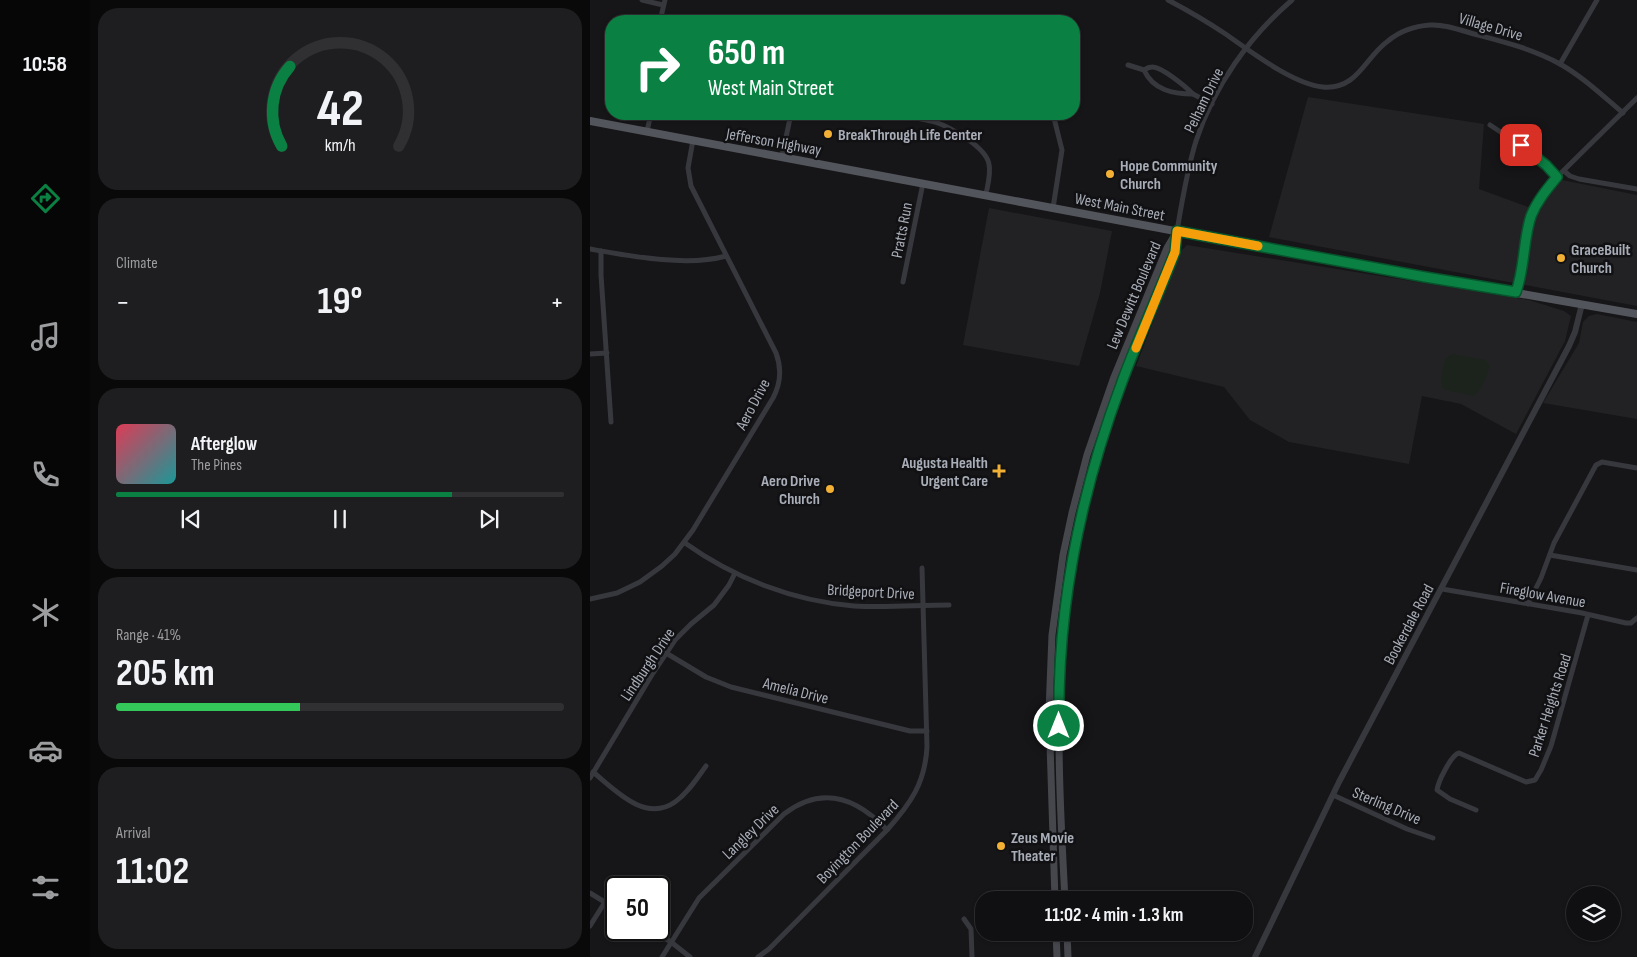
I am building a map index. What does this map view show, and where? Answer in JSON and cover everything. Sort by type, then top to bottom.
[{"type":"main road","name":"Jefferson Highway","points":[[590,121],[923,183]]},
{"type":"main road","name":"West Main Street","points":[[923,183],[1425,277],[1637,314]]},
{"type":"main road","name":"Lew Dewitt Boulevard","points":[[1055,891],[1049,712],[1052,635],[1063,555],[1087,454],[1114,377],[1167,248],[1177,231]]},
{"type":"main road","name":"Lew Dewitt Boulevard","points":[[1065,891],[1058,712],[1062,636],[1073,557],[1081,515],[1096,457],[1122,382],[1175,252],[1177,231]]},
{"type":"main road","points":[[1056,941],[1057,957]]},
{"type":"main road","points":[[1067,941],[1068,957]]},
{"type":"street","points":[[642,0],[664,2],[661,15]]},
{"type":"street","name":"Village Drive","points":[[1168,0],[1202,19],[1245,49],[1292,76],[1321,87],[1342,84],[1354,78],[1386,42],[1402,32],[1420,26],[1448,26],[1530,50],[1560,64],[1623,113]]},
{"type":"street","name":"Pelham Drive","points":[[1177,231],[1192,156],[1202,124],[1227,75],[1245,49],[1264,26],[1292,0]]},
{"type":"street","points":[[1560,64],[1597,0]]},
{"type":"street","points":[[1128,65],[1144,70],[1155,67],[1179,82],[1193,94],[1212,104]]},
{"type":"street","points":[[1144,70],[1148,78],[1166,92],[1193,94]]},
{"type":"street","points":[[1516,292],[1531,217],[1541,197],[1557,177],[1637,98]]},
{"type":"street","points":[[647,131],[650,120]]},
{"type":"street","points":[[782,156],[790,120]]},
{"type":"street","points":[[927,120],[948,128],[982,151],[990,165],[986,194]]},
{"type":"street","points":[[1054,120],[1062,150],[1054,208]]},
{"type":"street","points":[[1490,125],[1528,150],[1557,177]]},
{"type":"street","name":"Aero Drive","points":[[590,599],[617,593],[640,582],[662,566],[685,543],[773,398],[780,380],[780,367],[776,353],[688,179],[693,140]]},
{"type":"street","points":[[1564,171],[1570,176],[1579,179],[1637,189]]},
{"type":"street","name":"Pratts Run","points":[[903,282],[923,183]]},
{"type":"street","points":[[590,249],[656,258],[698,260],[726,256]]},
{"type":"street","points":[[601,251],[600,275],[611,422]]},
{"type":"street","name":"Bookerdale Road","points":[[1254,957],[1332,795],[1569,346],[1575,332],[1582,304]]},
{"type":"street","points":[[590,354],[607,353]]},
{"type":"street","points":[[1528,604],[1554,543],[1596,465],[1602,462],[1637,468]]},
{"type":"street","points":[[685,543],[735,573]]},
{"type":"street","points":[[1550,555],[1637,570]]},
{"type":"street","name":"Boyington Boulevard","points":[[758,957],[887,830],[904,811],[918,788],[925,767],[927,731],[922,568]]},
{"type":"street","name":"Bridgeport Drive","points":[[735,573],[782,592],[836,604],[881,606],[949,605]]},
{"type":"street","name":"Lindburgh Drive","points":[[592,775],[666,653],[681,632],[707,611],[723,594],[735,573]]},
{"type":"street","name":"Fireglow Avenue","points":[[1442,589],[1626,623],[1637,618]]},
{"type":"street","name":"Parker Heights Road","points":[[1476,810],[1444,796],[1437,790],[1439,782],[1453,756],[1459,753],[1526,782],[1534,780],[1551,746],[1588,615]]},
{"type":"street","name":"Amelia Drive","points":[[666,653],[706,677],[731,687],[910,731],[927,731]]},
{"type":"street","points":[[1049,712],[1058,712]]},
{"type":"street","points":[[592,775],[626,800],[639,806],[652,808],[668,806],[674,802],[690,787],[706,766]]},
{"type":"street","name":"Sterling Drive","points":[[1332,795],[1407,829],[1433,838]]},
{"type":"street","name":"Langley Drive","points":[[662,957],[699,898],[784,814],[797,806],[820,799],[844,800],[864,809],[887,830]]},
{"type":"street","points":[[590,893],[605,902],[590,926]]},
{"type":"street","points":[[964,920],[971,929],[972,957]]},
{"type":"street","points":[[671,942],[690,957]]},
{"type":"shaded area","points":[[1308,97],[1484,124],[1479,189],[1528,207],[1552,178],[1637,195],[1637,306],[1269,237]]},
{"type":"shaded area","points":[[989,208],[1112,231],[1100,293],[1079,366],[963,345]]},
{"type":"shaded area","points":[[1187,245],[1529,300],[1564,311],[1571,316],[1565,341],[1516,434],[1461,404],[1422,396],[1409,464],[1289,442],[1250,420],[1224,387],[1136,366],[1180,252]]},
{"type":"shaded area","points":[[1597,314],[1637,322],[1637,419],[1543,403],[1579,343],[1583,322],[1589,316]]},
{"type":"shaded area","points":[[1452,354],[1485,360],[1489,364],[1484,381],[1474,396],[1445,390],[1442,387],[1441,378],[1444,363]]},
{"type":"slow traffic","points":[[1136,348],[1175,252],[1177,231],[1258,246]]},
{"type":"place","name":"BreakThrough Life Center","points":[[828,134]]},
{"type":"place","name":"Hope Community Church","points":[[1110,174]]},
{"type":"place","name":"GraceBuilt Church","points":[[1561,258]]},
{"type":"place","name":"Augusta Health Urgent Care","points":[[999,471]]},
{"type":"place","name":"Aero Drive Church","points":[[830,489]]},
{"type":"place","name":"Zeus Movie Theater","points":[[1001,846]]},
{"type":"route","points":[[1059,726],[1062,636],[1081,515],[1096,457],[1122,382],[1175,252],[1177,231],[1516,292],[1531,217],[1541,197],[1557,177],[1546,165],[1521,145]]}]
